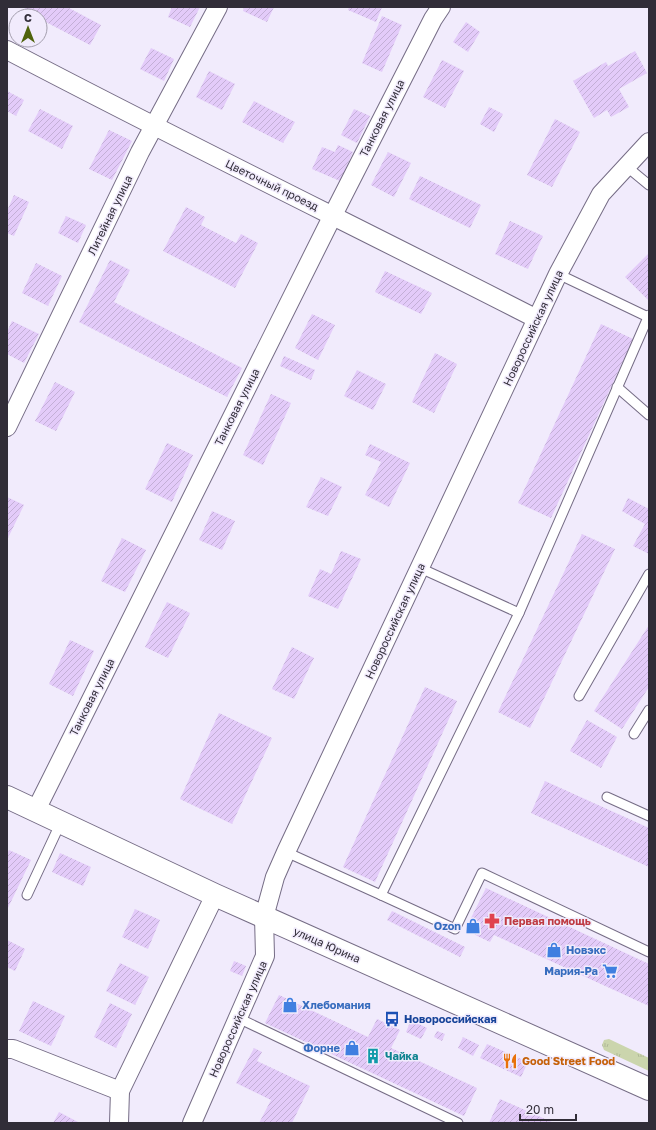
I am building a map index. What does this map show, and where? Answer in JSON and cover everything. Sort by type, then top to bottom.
[{"type":"street","name":"Литейная улица","points":[[7,427],[140,152],[155,128],[218,7]]},
{"type":"street","name":"Танковая улица","points":[[36,810],[333,215],[433,19],[441,7]]},
{"type":"street","name":"Цветочный проезд","points":[[7,50],[155,128],[333,215],[537,319]]},
{"type":"street","name":"Новороссийская улица","points":[[192,1123],[265,956],[264,917],[275,877],[286,852],[558,274],[602,194],[649,142]]},
{"type":"street","name":"улица Юрина","points":[[7,797],[215,895],[649,1089]]},
{"type":"street","points":[[119,1123],[120,1091],[215,895]]},
{"type":"street","points":[[7,1049],[13,1049],[120,1091]]},
{"type":"lane","points":[[626,166],[649,185]]},
{"type":"lane","points":[[382,895],[519,613],[648,316],[558,274]]},
{"type":"lane","points":[[617,387],[649,415]]},
{"type":"lane","points":[[420,568],[519,613]]},
{"type":"lane","points":[[579,696],[649,574]]},
{"type":"lane","points":[[634,734],[649,710]]},
{"type":"lane","points":[[607,797],[649,816]]},
{"type":"lane","points":[[27,895],[62,822]]},
{"type":"lane","points":[[286,852],[455,929],[482,873],[649,952]]},
{"type":"lane","points":[[238,1018],[458,1123]]},
{"type":"green space","points":[[609,1039],[649,1058],[649,1071],[604,1050],[602,1045],[604,1040]]},
{"type":"building","points":[[67,7],[101,25],[90,45],[48,23],[48,8],[26,8]]},
{"type":"building","points":[[172,7],[200,7],[190,27],[168,17]]},
{"type":"building","points":[[244,7],[274,7],[267,22],[243,11]]},
{"type":"building","points":[[349,7],[382,7],[376,22],[348,10]]},
{"type":"building","points":[[382,16],[402,25],[382,72],[362,63]]},
{"type":"building","points":[[466,22],[480,32],[468,52],[453,42]]},
{"type":"building","points":[[151,48],[174,59],[164,81],[140,69]]},
{"type":"building","points":[[635,51],[647,73],[619,89],[629,107],[611,117],[607,110],[594,118],[573,81],[606,62],[608,66]]},
{"type":"building","points":[[442,60],[464,71],[445,108],[423,97]]},
{"type":"building","points":[[209,71],[235,84],[222,110],[196,97]]},
{"type":"building","points":[[7,91],[24,100],[16,116],[7,111]]},
{"type":"building","points":[[254,101],[295,122],[283,143],[242,122]]},
{"type":"building","points":[[489,107],[503,114],[494,132],[480,124]]},
{"type":"building","points":[[40,109],[73,126],[62,149],[28,131]]},
{"type":"building","points":[[354,109],[370,116],[357,143],[341,135]]},
{"type":"building","points":[[555,119],[580,132],[552,187],[527,175]]},
{"type":"building","points":[[109,130],[132,141],[112,180],[89,169]]},
{"type":"building","points":[[338,145],[353,152],[340,181],[312,169],[322,147],[335,152]]},
{"type":"building","points":[[388,152],[411,163],[394,197],[371,185]]},
{"type":"building","points":[[420,176],[481,205],[470,228],[409,199]]},
{"type":"building","points":[[14,195],[29,202],[14,236],[7,233],[7,211]]},
{"type":"building","points":[[186,207],[205,217],[201,225],[236,243],[241,234],[258,243],[235,288],[163,251]]},
{"type":"building","points":[[66,216],[86,225],[78,243],[58,233]]},
{"type":"building","points":[[510,221],[543,236],[528,269],[495,254]]},
{"type":"building","points":[[649,253],[649,301],[625,277]]},
{"type":"building","points":[[110,260],[130,270],[114,302],[242,368],[227,397],[79,322]]},
{"type":"building","points":[[36,263],[62,276],[48,306],[22,293]]},
{"type":"building","points":[[385,271],[432,293],[421,314],[375,292]]},
{"type":"building","points":[[312,314],[335,325],[318,360],[295,348]]},
{"type":"building","points":[[12,321],[39,334],[24,363],[7,354],[7,332]]},
{"type":"building","points":[[601,324],[633,339],[551,518],[518,503]]},
{"type":"building","points":[[435,353],[457,364],[434,413],[412,402]]},
{"type":"building","points":[[284,356],[315,370],[311,380],[280,366]]},
{"type":"building","points":[[357,370],[386,384],[373,410],[344,396]]},
{"type":"building","points":[[55,382],[75,392],[56,431],[35,421]]},
{"type":"building","points":[[271,394],[291,403],[263,465],[243,455]]},
{"type":"building","points":[[167,443],[193,455],[172,502],[145,489]]},
{"type":"building","points":[[370,444],[410,463],[389,507],[365,495],[381,462],[365,455]]},
{"type":"building","points":[[321,477],[342,487],[328,516],[306,507]]},
{"type":"building","points":[[7,497],[24,505],[7,540]]},
{"type":"building","points":[[628,498],[649,509],[649,554],[633,546],[645,524],[622,511]]},
{"type":"building","points":[[212,511],[235,521],[222,550],[199,540]]},
{"type":"building","points":[[582,534],[615,549],[530,728],[498,712]]},
{"type":"building","points":[[122,538],[146,550],[125,592],[101,581]]},
{"type":"building","points":[[341,551],[361,559],[338,609],[308,596],[320,569],[331,574]]},
{"type":"building","points":[[167,602],[190,613],[168,658],[145,647]]},
{"type":"building","points":[[649,625],[649,687],[622,729],[594,711]]},
{"type":"building","points":[[70,640],[94,651],[73,696],[49,684]]},
{"type":"building","points":[[292,647],[314,658],[294,699],[272,689]]},
{"type":"building","points":[[425,687],[457,701],[375,882],[343,867]]},
{"type":"building","points":[[219,713],[272,738],[232,824],[180,799]]},
{"type":"building","points":[[587,720],[617,737],[601,768],[570,751]]},
{"type":"building","points":[[545,781],[649,828],[649,867],[531,813]]},
{"type":"building","points":[[9,850],[31,860],[7,910],[7,854]]},
{"type":"building","points":[[60,853],[91,867],[83,886],[52,872]]},
{"type":"building","points":[[486,888],[649,964],[649,1006],[494,935],[490,942],[465,930]]},
{"type":"building","points":[[135,909],[160,920],[148,949],[122,937]]},
{"type":"building","points":[[392,911],[465,947],[460,957],[387,920]]},
{"type":"building","points":[[7,940],[25,949],[15,971],[7,967]]},
{"type":"building","points":[[234,961],[246,966],[242,976],[230,971]]},
{"type":"building","points":[[120,963],[149,977],[135,1005],[106,991]]},
{"type":"building","points":[[279,995],[368,1037],[377,1019],[400,1030],[391,1048],[477,1088],[464,1116],[265,1023]]},
{"type":"building","points":[[33,1001],[65,1016],[51,1046],[19,1031]]},
{"type":"building","points":[[110,1003],[132,1014],[116,1048],[94,1037]]},
{"type":"building","points":[[411,1020],[427,1028],[421,1039],[406,1032]]},
{"type":"building","points":[[437,1031],[445,1034],[442,1041],[434,1037]]},
{"type":"building","points":[[463,1037],[479,1045],[473,1056],[458,1048]]},
{"type":"building","points":[[487,1044],[528,1062],[521,1077],[480,1058]]},
{"type":"building","points":[[254,1048],[262,1052],[257,1061],[310,1086],[292,1123],[259,1123],[271,1100],[236,1083]]},
{"type":"building","points":[[500,1099],[554,1123],[489,1123]]},
{"type":"building","points":[[59,1112],[80,1123],[53,1123]]},
{"type":"place","name":"Первая помощь","points":[[492,921]]},
{"type":"place","name":"Ozon","points":[[473,926]]},
{"type":"place","name":"Новэкс","points":[[554,950]]},
{"type":"place","name":"Мария-Ра","points":[[610,971]]},
{"type":"place","name":"Хлебомания","points":[[290,1005]]},
{"type":"place","name":"Новороссийская","points":[[392,1019]]},
{"type":"place","name":"Форне","points":[[352,1048]]},
{"type":"place","name":"Чайка","points":[[373,1056]]},
{"type":"place","name":"Good Street Food","points":[[510,1061]]}]
